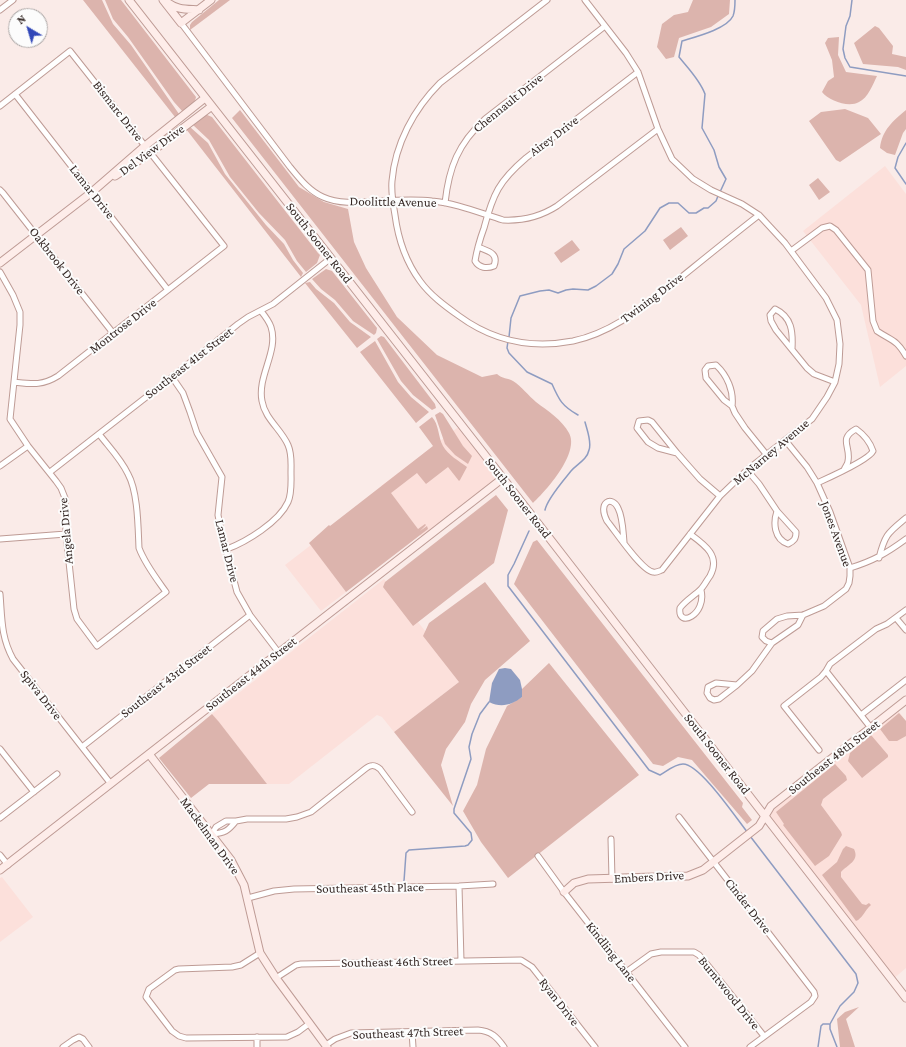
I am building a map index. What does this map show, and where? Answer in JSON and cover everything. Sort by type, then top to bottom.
[{"type":"main road","name":"South Sooner Road","points":[[129,0],[906,998]]},
{"type":"main road","points":[[164,0],[176,8],[199,10]]},
{"type":"main road","points":[[164,0],[181,23],[211,0]]},
{"type":"main road","name":"Del View Drive","points":[[0,263],[37,236],[92,192],[145,146],[205,98]]},
{"type":"main road","name":"Del View Drive","points":[[92,192],[150,153],[212,106]]},
{"type":"main road","name":"Southeast 44th Street","points":[[0,870],[502,478]]},
{"type":"main road","name":"Southeast 48th Street","points":[[765,816],[771,806],[906,700]]},
{"type":"main road","name":"Mackelman Drive","points":[[149,754],[212,834],[235,866],[248,898],[260,954],[327,1046]]},
{"type":"main road","name":"Embers Drive","points":[[564,892],[574,883],[581,881],[612,878],[688,876],[703,870],[714,862],[759,826],[765,816]]},
{"type":"street","points":[[0,10],[13,0]]},
{"type":"street","name":"Twining Drive","points":[[547,0],[449,76],[425,99],[415,113],[400,145],[392,181],[396,228],[410,264],[420,281],[445,307],[469,324],[517,342],[530,344],[559,343],[589,336],[610,328],[634,314],[759,215]]},
{"type":"street","name":"McNarney Avenue","points":[[585,0],[626,53],[638,72],[658,129],[672,159],[693,179],[711,190],[742,204],[759,215],[791,251],[826,298],[837,320],[840,344],[839,364],[835,382],[812,419],[766,454],[720,496],[662,570],[654,572],[648,570],[640,564],[624,542]]},
{"type":"street","name":"Doolittle Avenue","points":[[181,23],[303,182],[323,197],[338,201],[352,202],[415,199],[444,203],[503,220],[528,219],[543,214],[557,206],[658,129]]},
{"type":"street","name":"Chennault Drive","points":[[444,203],[447,182],[452,166],[458,152],[473,130],[487,117],[605,26]]},
{"type":"street","name":"Bismarc Drive","points":[[15,94],[70,51],[224,246]]},
{"type":"street","name":"Airey Drive","points":[[478,247],[492,199],[501,183],[515,167],[638,72]]},
{"type":"street","points":[[0,106],[15,94]]},
{"type":"street","name":"Lamar Drive","points":[[15,94],[168,290]]},
{"type":"street","name":"Oakbrook Drive","points":[[0,190],[113,333]]},
{"type":"street","points":[[791,251],[822,228],[830,226],[836,230],[868,270],[873,321],[876,331],[894,340],[901,347],[906,356]]},
{"type":"street","name":"Montrose Drive","points":[[14,382],[40,384],[51,381],[224,246]]},
{"type":"street","points":[[478,247],[488,250],[494,255],[496,261],[494,266],[488,268],[475,261],[478,247]]},
{"type":"street","name":"Southeast 41st Street","points":[[50,472],[238,324],[273,304],[331,258]]},
{"type":"street","name":"Angela Drive","points":[[0,272],[13,295],[20,312],[20,325],[10,419],[28,446],[50,472],[61,488],[65,498],[66,534],[74,609],[77,619],[84,631],[97,646],[166,592],[145,561],[140,548],[133,486],[129,475],[120,460],[99,434]]},
{"type":"street","points":[[792,349],[793,337],[789,320],[786,315],[775,309],[770,315],[770,321],[799,359],[814,374],[835,382]]},
{"type":"street","points":[[226,549],[249,538],[272,522],[284,510],[289,500],[291,488],[291,455],[288,445],[264,410],[261,401],[261,387],[273,336],[270,326],[261,311]]},
{"type":"street","points":[[732,406],[724,400],[706,378],[705,370],[708,366],[716,365],[728,381],[732,391],[732,406],[735,413],[766,454]]},
{"type":"street","name":"Lamar Drive","points":[[172,377],[183,393],[196,433],[222,477],[218,515],[237,592],[250,616],[279,653]]},
{"type":"street","points":[[677,453],[658,448],[648,442],[637,428],[639,421],[648,420],[652,422],[700,479],[720,496]]},
{"type":"street","points":[[817,483],[844,470],[872,455],[873,451],[871,446],[861,432],[856,429],[848,433],[846,437],[848,462],[844,470]]},
{"type":"street","name":"Jones Avenue","points":[[772,643],[766,642],[762,637],[763,631],[769,625],[777,619],[787,616],[803,615],[824,606],[846,589],[849,583],[850,568],[830,512],[808,467],[786,440]]},
{"type":"street","points":[[0,466],[28,446]]},
{"type":"street","points":[[747,470],[796,532],[794,542],[788,544],[780,538],[774,525],[774,519],[778,511]]},
{"type":"street","points":[[613,502],[618,508],[624,542],[603,514],[603,507],[606,503],[613,502]]},
{"type":"street","points":[[879,558],[882,544],[886,536],[906,518]]},
{"type":"street","points":[[0,539],[66,534]]},
{"type":"street","points":[[690,534],[706,546],[714,559],[714,565],[712,573],[700,590],[687,600],[680,608],[680,614],[687,619],[696,612],[702,597],[700,590]]},
{"type":"street","points":[[850,568],[868,563],[887,554],[906,539]]},
{"type":"street","name":"Spiva Drive","points":[[0,594],[3,634],[6,645],[13,659],[111,784]]},
{"type":"street","points":[[819,750],[784,706],[821,677],[830,664],[876,628],[885,626],[906,610]]},
{"type":"street","points":[[737,685],[716,683],[708,687],[707,693],[710,698],[714,700],[719,699],[737,685],[752,671],[772,643],[798,625],[803,615]]},
{"type":"street","name":"Southeast 43rd Street","points":[[82,747],[250,616]]},
{"type":"street","points":[[896,618],[906,630]]},
{"type":"street","points":[[826,670],[871,728]]},
{"type":"street","points":[[861,715],[906,680]]},
{"type":"street","points":[[0,749],[34,792]]},
{"type":"street","points":[[212,834],[216,827],[226,821],[247,819],[286,819],[311,812],[364,769],[372,765],[380,769],[412,812]]},
{"type":"street","points":[[0,818],[57,774]]},
{"type":"street","name":"Cinder Drive","points":[[679,817],[812,988],[815,996],[811,1002],[764,1036]]},
{"type":"street","points":[[212,834],[223,833],[236,821]]},
{"type":"street","points":[[222,823],[227,830]]},
{"type":"street","points":[[610,839],[612,878]]},
{"type":"street","points":[[0,855],[8,864]]},
{"type":"street","name":"Kindling Lane","points":[[538,856],[564,892],[685,1047]]},
{"type":"street","name":"Southeast 45th Place","points":[[248,898],[274,891],[286,890],[493,884]]},
{"type":"street","points":[[459,886],[461,961]]},
{"type":"street","name":"Burntwood Drive","points":[[626,972],[651,954],[661,952],[694,952],[705,962],[764,1036]]},
{"type":"street","points":[[260,954],[241,965],[232,967],[175,970],[149,989],[146,994],[147,1000],[172,1031],[179,1036],[186,1038],[292,1036],[310,1023]]},
{"type":"street","name":"Southeast 46th Street","points":[[276,978],[296,965],[302,964],[521,960]]},
{"type":"street","name":"Ryan Drive","points":[[521,960],[532,966],[595,1047]]},
{"type":"street","name":"Southeast 47th Street","points":[[327,1046],[335,1039],[351,1033],[478,1030],[491,1033],[497,1037],[504,1047]]},
{"type":"street","points":[[412,1032],[413,1047]]},
{"type":"street","points":[[750,1047],[764,1036]]},
{"type":"street","points":[[63,1047],[79,1037],[83,1039],[89,1047]]},
{"type":"street","points":[[257,1037],[257,1047]]},
{"type":"shaded area","points":[[83,0],[102,0],[113,24],[131,45],[179,114],[175,117]]},
{"type":"shaded area","points":[[105,0],[121,0],[196,97],[193,104],[183,112],[113,19]]},
{"type":"shaded area","points":[[219,0],[230,0],[190,30],[190,25],[192,22]]},
{"type":"shaded area","points":[[693,0],[730,0],[729,14],[711,27],[679,38],[674,57],[666,59],[657,47],[662,24],[674,15],[688,12]]},
{"type":"shaded area","points":[[875,26],[879,28],[893,46],[892,54],[906,57],[906,70],[898,67],[863,64],[854,43]]},
{"type":"shaded area","points":[[839,37],[838,55],[846,72],[877,76],[865,97],[855,104],[839,103],[829,98],[822,92],[828,81],[834,77],[832,60],[825,43],[828,38]]},
{"type":"shaded area","points":[[845,109],[868,118],[881,134],[840,162],[836,160],[809,121],[821,112]]},
{"type":"shaded area","points":[[240,110],[299,187],[324,202],[348,209],[354,242],[366,268],[397,317],[437,355],[482,377],[497,374],[513,381],[566,428],[571,441],[570,451],[566,461],[546,490],[533,503],[232,118]]},
{"type":"shaded area","points":[[906,110],[906,129],[903,133],[895,155],[887,153],[880,148],[883,136],[889,126]]},
{"type":"shaded area","points":[[205,114],[212,117],[320,255],[317,263],[306,272],[297,261],[285,240],[259,213],[230,177],[209,140],[192,124]]},
{"type":"shaded area","points":[[190,127],[208,143],[225,174],[266,225],[284,244],[293,260],[303,273],[301,277],[186,129]]},
{"type":"shaded area","points":[[885,166],[906,194],[906,366],[880,387],[861,305],[803,231]]},
{"type":"shaded area","points":[[818,178],[830,192],[819,200],[809,185]]},
{"type":"shaded area","points":[[681,227],[688,236],[670,250],[663,240]]},
{"type":"shaded area","points":[[572,240],[580,250],[561,263],[554,253]]},
{"type":"shaded area","points":[[326,269],[332,271],[377,328],[374,335],[353,321],[335,300],[321,289],[312,279]]},
{"type":"shaded area","points":[[310,282],[316,289],[334,303],[350,322],[371,337],[357,348],[305,283]]},
{"type":"shaded area","points":[[381,336],[384,337],[435,404],[436,408],[432,410],[413,395],[401,381],[377,339]]},
{"type":"shaded area","points":[[375,341],[398,382],[411,397],[429,412],[416,423],[360,352]]},
{"type":"shaded area","points":[[440,412],[443,414],[463,446],[472,456],[468,464],[455,455],[445,444],[435,415]]},
{"type":"shaded area","points":[[432,417],[436,423],[441,442],[445,449],[454,458],[467,467],[459,481],[448,467],[426,484],[417,473],[391,493],[418,529],[425,524],[426,525],[420,531],[427,526],[428,529],[346,592],[309,543],[329,525],[330,526],[433,446],[419,427]]},
{"type":"shaded area","points":[[461,425],[503,478],[424,540],[381,486]]},
{"type":"shaded area","points":[[496,495],[508,510],[494,563],[413,626],[383,587],[385,582]]},
{"type":"shaded area","points":[[537,540],[743,803],[742,807],[752,820],[747,824],[692,760],[678,757],[663,766],[653,764],[514,584],[533,542]]},
{"type":"shaded area","points":[[311,545],[346,592],[321,611],[285,565]]},
{"type":"shaded area","points":[[384,579],[463,679],[394,732],[382,717],[377,715],[289,784],[267,784],[212,714]]},
{"type":"shaded area","points":[[485,582],[530,641],[485,680],[471,704],[465,722],[446,749],[441,765],[453,806],[394,732],[459,682],[423,636],[429,623]]},
{"type":"shaded area","points":[[549,663],[639,775],[508,878],[481,842],[463,811],[477,785],[486,749],[507,706],[522,697],[522,689]]},
{"type":"shaded area","points":[[896,708],[906,721],[906,968],[892,980],[765,816],[771,806]]},
{"type":"shaded area","points":[[899,713],[906,721],[906,736],[897,741],[889,741],[880,729]]},
{"type":"shaded area","points":[[212,714],[267,784],[209,784],[191,798],[159,758]]},
{"type":"shaded area","points":[[871,735],[888,755],[888,757],[862,778],[848,761],[850,753]]},
{"type":"shaded area","points":[[835,764],[846,776],[847,780],[823,799],[821,805],[842,835],[829,856],[815,866],[783,825],[784,824],[776,812]]},
{"type":"shaded area","points":[[846,846],[854,849],[855,857],[854,860],[841,872],[841,877],[862,904],[866,905],[869,903],[871,905],[856,921],[822,875],[837,862]]},
{"type":"shaded area","points":[[2,877],[33,917],[0,942],[0,878]]},
{"type":"shaded area","points":[[859,1007],[846,1019],[855,1047],[840,1047],[837,1019],[845,1012]]},
{"type":"water","points":[[499,669],[511,669],[520,680],[522,697],[506,705],[493,704],[489,702],[492,683]]},
{"type":"waterway","points":[[720,192],[726,179],[719,167],[714,150],[702,128],[705,94],[697,79],[679,57],[682,41],[718,29],[730,21],[734,14],[735,0]]},
{"type":"waterway","points":[[852,0],[850,16],[846,26],[843,49],[845,58],[850,67],[906,76]]},
{"type":"waterway","points":[[906,143],[898,157],[895,168],[906,184]]},
{"type":"waterway","points":[[509,337],[511,318],[520,296],[549,290],[558,293],[573,289],[588,290],[596,286],[612,274],[624,249],[645,231],[660,208],[669,203],[678,203],[689,213],[696,213],[704,208],[708,208],[716,201],[718,196]]},
{"type":"waterway","points":[[508,341],[507,348],[509,353],[527,372],[552,384],[562,402],[568,409],[578,415]]},
{"type":"waterway","points":[[545,510],[556,490],[588,453],[590,443],[585,422]]},
{"type":"waterway","points":[[529,531],[508,575],[508,586],[649,770],[660,775],[677,765],[683,764],[690,766],[708,782],[748,833]]},
{"type":"waterway","points":[[404,881],[406,853],[409,850],[465,846],[472,840],[471,833],[454,813],[454,809],[471,759],[469,747],[472,734],[480,714],[489,702]]},
{"type":"waterway","points":[[750,836],[856,974],[858,983],[854,992],[840,1006],[830,1024],[830,1029],[837,1047]]},
{"type":"waterway","points":[[818,1047],[821,1026],[823,1024],[829,1024]]}]
